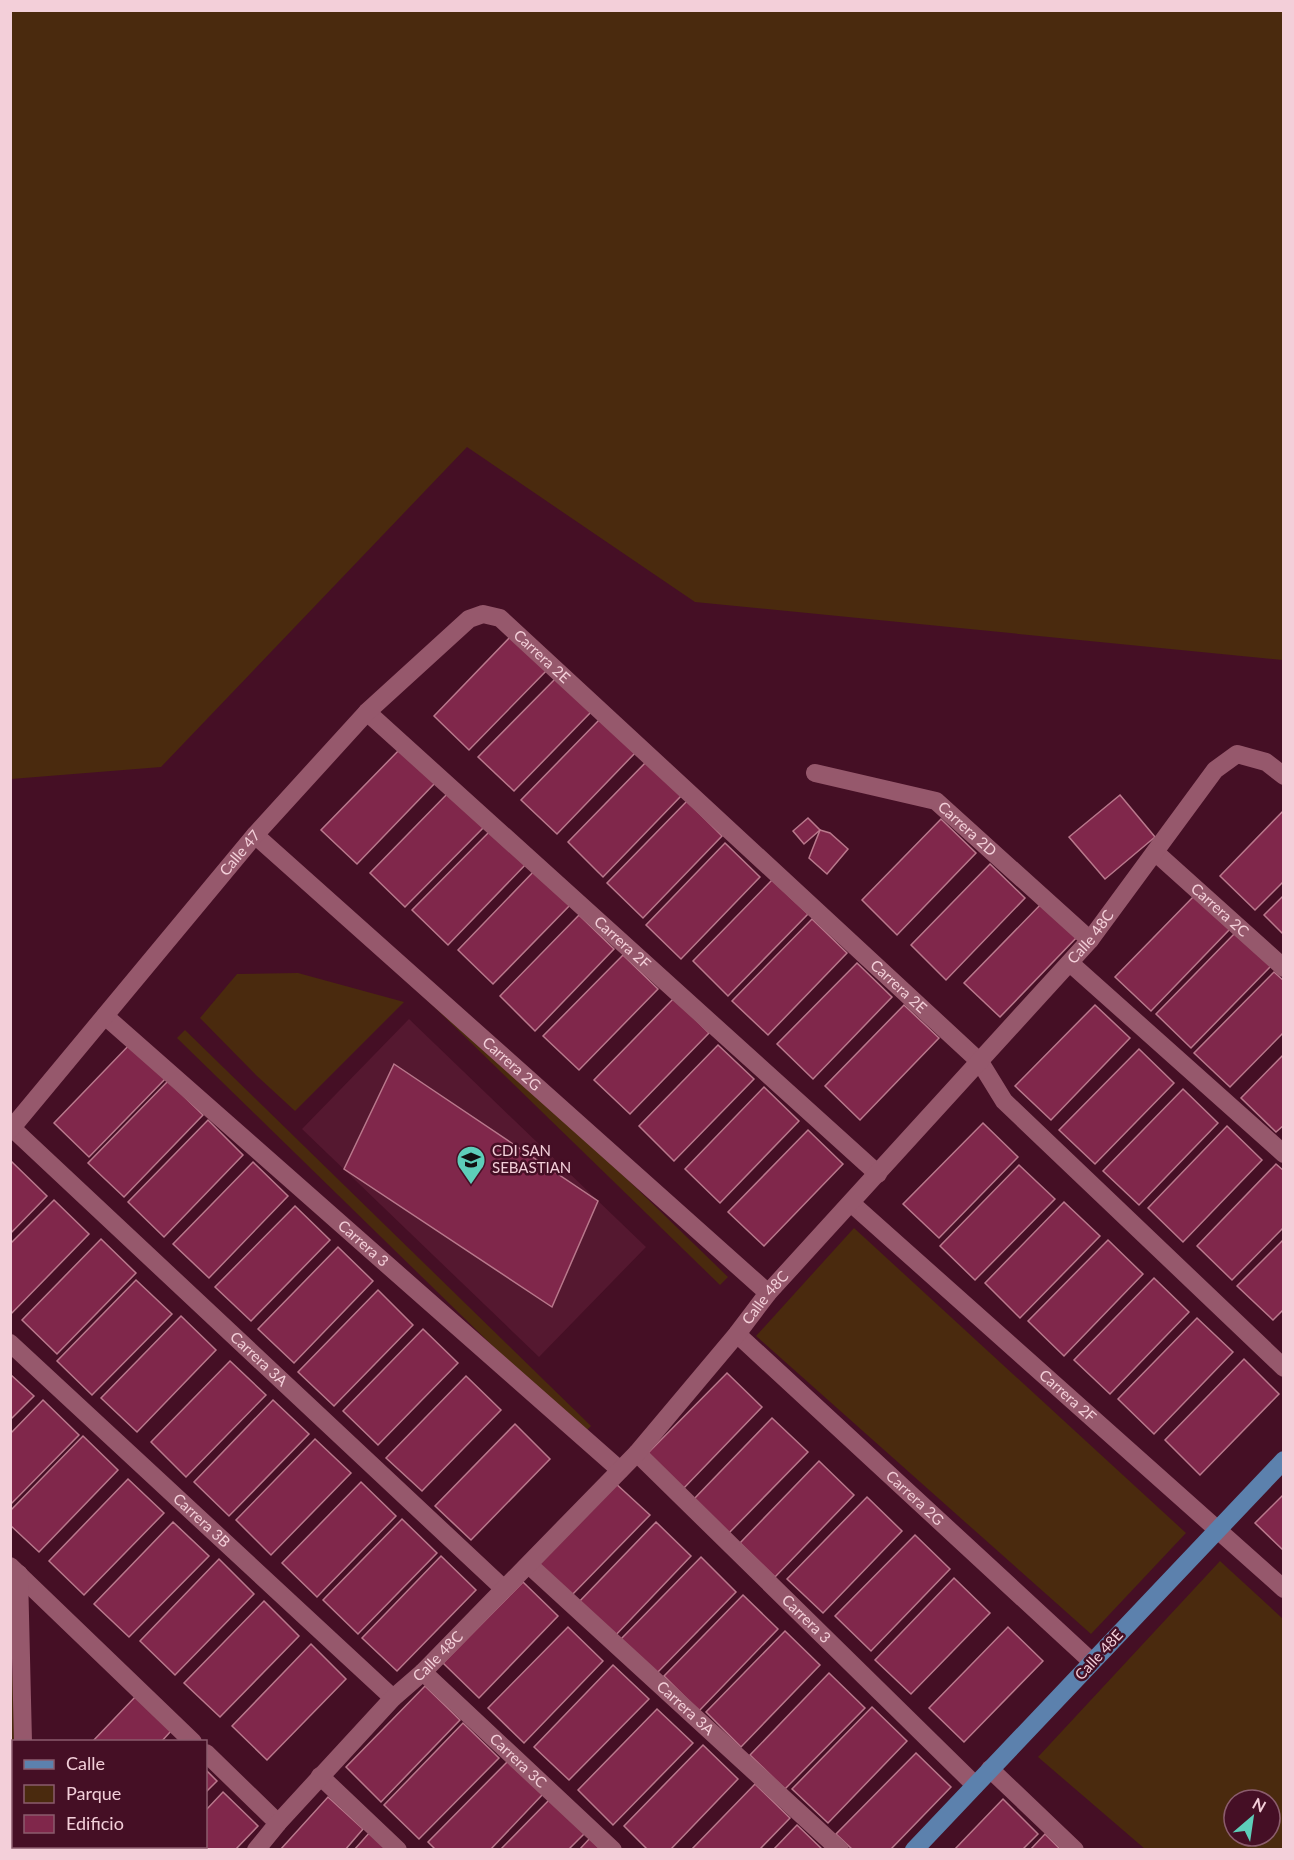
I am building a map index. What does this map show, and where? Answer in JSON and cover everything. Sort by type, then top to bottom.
[{"type":"main road","name":"Calle 48E","points":[[914,1850],[1284,1460]]},
{"type":"street","name":"Calle 47","points":[[11,1129],[255,834],[367,712],[469,619],[483,614],[500,618]]},
{"type":"street","name":"Carrera 2E","points":[[500,618],[980,1062],[1004,1101],[1284,1368]]},
{"type":"street","name":"Carrera 2F","points":[[367,712],[878,1174]]},
{"type":"street","name":"Calle 48C","points":[[256,1850],[393,1698],[423,1672],[637,1453],[737,1334],[768,1293],[1090,940],[1215,770],[1237,754],[1266,762],[1284,776]]},
{"type":"street","name":"Carrera 2D","points":[[815,773],[936,801],[1090,940]]},
{"type":"street","name":"Carrera 2G","points":[[255,834],[768,1293]]},
{"type":"street","name":"Carrera 2C","points":[[1155,852],[1284,968]]},
{"type":"street","points":[[1070,963],[1284,1154]]},
{"type":"street","name":"Carrera 3","points":[[105,1016],[620,1470]]},
{"type":"street","name":"Carrera 3A","points":[[11,1129],[504,1589]]},
{"type":"street","name":"Carrera 2F","points":[[851,1203],[1284,1589]]},
{"type":"street","name":"Carrera 2G","points":[[737,1334],[1092,1662]]},
{"type":"street","name":"Carrera 3B","points":[[10,1343],[393,1698]]},
{"type":"street","name":"Carrera 3","points":[[637,1453],[975,1785]]},
{"type":"street","name":"Carrera 3A","points":[[529,1565],[840,1850]]},
{"type":"street","points":[[15,1570],[23,1740]]},
{"type":"street","points":[[15,1570],[192,1740]]},
{"type":"street","name":"Carrera 3C","points":[[423,1672],[613,1850]]},
{"type":"street","points":[[207,1754],[278,1823]]},
{"type":"street","points":[[990,1769],[1075,1850]]},
{"type":"street","points":[[321,1776],[398,1850]]},
{"type":"shaded area","name":"CDI SAN SEBASTIAN","points":[[409,1019],[646,1247],[539,1357],[302,1129]]},
{"type":"green space","points":[[11,10],[1283,11],[1283,660],[695,602],[467,447],[161,767],[11,779]]},
{"type":"green space","points":[[321,882],[728,1277],[720,1285],[314,890]]},
{"type":"green space","points":[[298,973],[404,1002],[295,1111],[200,1018],[237,974]]},
{"type":"green space","points":[[185,1030],[591,1426],[583,1434],[177,1038]]},
{"type":"green space","points":[[854,1228],[1186,1533],[1091,1634],[756,1336]]},
{"type":"green space","points":[[1220,1561],[1283,1619],[1283,1849],[1145,1849],[1038,1757]]},
{"type":"green space","points":[[10,1653],[20,1740],[12,1740],[12,1848],[46,1849],[11,1849]]},
{"type":"building","points":[[513,634],[549,668],[469,750],[434,716]]},
{"type":"building","points":[[558,676],[593,710],[514,791],[478,757]]},
{"type":"building","points":[[600,719],[636,752],[557,834],[521,800]]},
{"type":"building","points":[[401,748],[436,782],[357,864],[321,830]]},
{"type":"building","points":[[647,761],[682,795],[603,877],[568,842]]},
{"type":"building","points":[[449,792],[485,826],[405,907],[370,873]]},
{"type":"building","points":[[1120,795],[1155,837],[1105,879],[1069,837]]},
{"type":"building","points":[[687,801],[722,836],[643,918],[607,883]]},
{"type":"building","points":[[1284,810],[1284,881],[1255,910],[1220,876]]},
{"type":"building","points":[[808,818],[820,830],[804,844],[793,831]]},
{"type":"building","points":[[941,819],[976,853],[897,935],[862,900]]},
{"type":"building","points":[[492,829],[527,863],[448,945],[412,910]]},
{"type":"building","points":[[820,830],[830,833],[848,849],[827,874],[809,858]]},
{"type":"building","points":[[725,843],[760,877],[681,959],[646,925]]},
{"type":"building","points":[[990,864],[1025,898],[946,980],[911,945]]},
{"type":"building","points":[[537,868],[573,902],[493,984],[458,950]]},
{"type":"building","points":[[772,880],[808,914],[728,996],[693,961]]},
{"type":"building","points":[[1195,895],[1230,929],[1151,1011],[1115,977]]},
{"type":"building","points":[[1284,895],[1284,935],[1264,915]]},
{"type":"building","points":[[1044,901],[1079,935],[1000,1017],[964,983]]},
{"type":"building","points":[[579,915],[614,949],[535,1031],[500,996]]},
{"type":"building","points":[[812,919],[847,953],[768,1035],[732,1001]]},
{"type":"building","points":[[1235,933],[1271,966],[1191,1048],[1156,1014]]},
{"type":"building","points":[[623,955],[658,989],[579,1070],[543,1036]]},
{"type":"building","points":[[857,963],[892,997],[813,1079],[777,1044]]},
{"type":"building","points":[[1274,972],[1284,981],[1284,1032],[1230,1087],[1194,1053]]},
{"type":"building","points":[[674,998],[709,1033],[630,1114],[594,1080]]},
{"type":"building","points":[[904,1005],[939,1038],[860,1120],[825,1086]]},
{"type":"building","points":[[1095,1005],[1130,1038],[1051,1120],[1015,1086]]},
{"type":"building","points":[[133,1041],[168,1076],[89,1157],[54,1123]]},
{"type":"building","points":[[718,1045],[754,1079],[674,1161],[639,1126]]},
{"type":"building","points":[[1139,1049],[1174,1083],[1095,1164],[1059,1130]]},
{"type":"building","points":[[1284,1054],[1284,1125],[1276,1132],[1241,1098]]},
{"type":"building","name":"CDI SAN SEBASTIAN","points":[[394,1064],[598,1201],[552,1307],[344,1169]]},
{"type":"building","points":[[168,1081],[203,1115],[124,1197],[88,1163]]},
{"type":"building","points":[[764,1087],[799,1121],[720,1203],[685,1169]]},
{"type":"building","points":[[1183,1089],[1218,1123],[1139,1205],[1103,1171]]},
{"type":"building","points":[[208,1120],[243,1155],[164,1237],[128,1202]]},
{"type":"building","points":[[983,1123],[1018,1157],[939,1238],[903,1204]]},
{"type":"building","points":[[1227,1126],[1262,1160],[1183,1242],[1148,1208]]},
{"type":"building","points":[[808,1130],[843,1164],[764,1246],[728,1212]]},
{"type":"building","points":[[12,1162],[47,1196],[10,1234],[10,1163]]},
{"type":"building","points":[[253,1162],[288,1196],[209,1278],[173,1244]]},
{"type":"building","points":[[1276,1164],[1284,1171],[1284,1227],[1232,1280],[1197,1246]]},
{"type":"building","points":[[1019,1165],[1055,1199],[975,1280],[940,1246]]},
{"type":"building","points":[[54,1200],[89,1234],[10,1315],[10,1244]]},
{"type":"building","points":[[1064,1202],[1100,1236],[1020,1318],[985,1283]]},
{"type":"building","points":[[295,1206],[330,1240],[251,1321],[215,1287]]},
{"type":"building","points":[[101,1239],[136,1273],[57,1354],[22,1320]]},
{"type":"building","points":[[1284,1239],[1284,1309],[1273,1320],[1237,1286]]},
{"type":"building","points":[[1108,1240],[1143,1274],[1064,1356],[1028,1321]]},
{"type":"building","points":[[338,1247],[373,1281],[294,1363],[258,1329]]},
{"type":"building","points":[[1154,1278],[1189,1312],[1110,1394],[1074,1360]]},
{"type":"building","points":[[136,1280],[172,1314],[92,1395],[57,1361]]},
{"type":"building","points":[[378,1290],[413,1325],[334,1406],[298,1372]]},
{"type":"building","points":[[181,1316],[216,1350],[137,1432],[101,1398]]},
{"type":"building","points":[[1197,1318],[1233,1352],[1154,1434],[1118,1399]]},
{"type":"building","points":[[423,1329],[458,1363],[378,1445],[343,1411]]},
{"type":"building","points":[[1244,1359],[1279,1394],[1200,1475],[1165,1440]]},
{"type":"building","points":[[230,1361],[266,1395],[186,1477],[151,1442]]},
{"type":"building","points":[[727,1373],[762,1407],[683,1489],[647,1454]]},
{"type":"building","points":[[10,1374],[34,1396],[10,1420]]},
{"type":"building","points":[[466,1376],[501,1410],[422,1491],[386,1458]]},
{"type":"building","points":[[43,1400],[79,1435],[10,1505],[10,1434]]},
{"type":"building","points":[[273,1400],[309,1434],[229,1516],[194,1482]]},
{"type":"building","points":[[772,1418],[808,1452],[728,1534],[693,1500]]},
{"type":"building","points":[[515,1424],[550,1459],[471,1540],[435,1506]]},
{"type":"building","points":[[83,1436],[118,1470],[39,1552],[10,1525],[10,1511]]},
{"type":"building","points":[[315,1439],[351,1473],[271,1555],[236,1520]]},
{"type":"building","points":[[819,1461],[854,1495],[775,1577],[740,1543]]},
{"type":"building","points":[[128,1479],[164,1513],[84,1595],[49,1561]]},
{"type":"building","points":[[361,1482],[396,1516],[317,1597],[282,1563]]},
{"type":"building","points":[[614,1482],[650,1515],[570,1597],[535,1563]]},
{"type":"building","points":[[1284,1494],[1284,1551],[1255,1523]]},
{"type":"building","points":[[867,1497],[902,1531],[823,1613],[787,1579]]},
{"type":"building","points":[[402,1519],[437,1553],[358,1634],[323,1600]]},
{"type":"building","points":[[173,1522],[209,1556],[129,1637],[94,1604]]},
{"type":"building","points":[[656,1522],[691,1556],[613,1638],[577,1604]]},
{"type":"building","points":[[915,1535],[950,1569],[871,1651],[835,1616]]},
{"type":"building","points":[[441,1556],[476,1590],[397,1671],[362,1638]]},
{"type":"building","points":[[701,1557],[736,1592],[657,1673],[621,1639]]},
{"type":"building","points":[[219,1559],[254,1594],[175,1675],[140,1641]]},
{"type":"building","points":[[954,1578],[990,1613],[911,1694],[875,1660]]},
{"type":"building","points":[[523,1582],[558,1616],[479,1698],[443,1663]]},
{"type":"building","points":[[743,1595],[778,1629],[699,1711],[664,1676]]},
{"type":"building","points":[[264,1601],[299,1636],[220,1717],[184,1683]]},
{"type":"building","points":[[568,1627],[603,1661],[524,1743],[488,1708]]},
{"type":"building","points":[[1008,1627],[1043,1661],[964,1742],[929,1708]]},
{"type":"building","points":[[785,1631],[820,1665],[741,1747],[706,1712]]},
{"type":"building","points":[[311,1644],[346,1679],[267,1760],[232,1726]]},
{"type":"building","points":[[613,1665],[649,1699],[569,1780],[534,1747]]},
{"type":"building","points":[[829,1673],[865,1708],[785,1789],[750,1755]]},
{"type":"building","points":[[425,1686],[460,1720],[381,1802],[346,1767]]},
{"type":"building","points":[[136,1696],[171,1731],[163,1740],[94,1740]]},
{"type":"building","points":[[872,1707],[907,1741],[828,1823],[792,1789]]},
{"type":"building","points":[[657,1709],[693,1743],[613,1825],[578,1790]]},
{"type":"building","points":[[463,1723],[499,1758],[419,1839],[384,1805]]},
{"type":"building","points":[[703,1745],[738,1779],[670,1850],[648,1850],[624,1826]]},
{"type":"building","points":[[916,1753],[951,1787],[890,1850],[853,1850],[836,1834]]},
{"type":"building","points":[[508,1761],[543,1794],[490,1850],[436,1850],[428,1842]]},
{"type":"building","points":[[207,1771],[217,1781],[207,1791]]},
{"type":"building","points":[[755,1784],[790,1818],[759,1850],[691,1850]]},
{"type":"building","points":[[223,1792],[258,1826],[235,1850],[167,1850],[168,1848],[207,1848],[207,1809]]},
{"type":"building","points":[[328,1797],[363,1829],[345,1850],[280,1850]]},
{"type":"building","points":[[550,1799],[585,1833],[568,1850],[500,1850]]},
{"type":"building","points":[[1003,1799],[1038,1834],[1022,1850],[954,1850]]},
{"type":"building","points":[[797,1825],[823,1850],[773,1850]]},
{"type":"building","points":[[370,1832],[389,1850],[354,1850]]},
{"type":"building","points":[[1045,1834],[1061,1850],[1030,1850]]},
{"type":"building","points":[[590,1838],[601,1850],[579,1850]]},
{"type":"building","points":[[122,1848],[150,1848],[149,1850],[124,1850]]},
{"type":"place","name":"CDI SAN SEBASTIAN","points":[[471,1186]]}]
